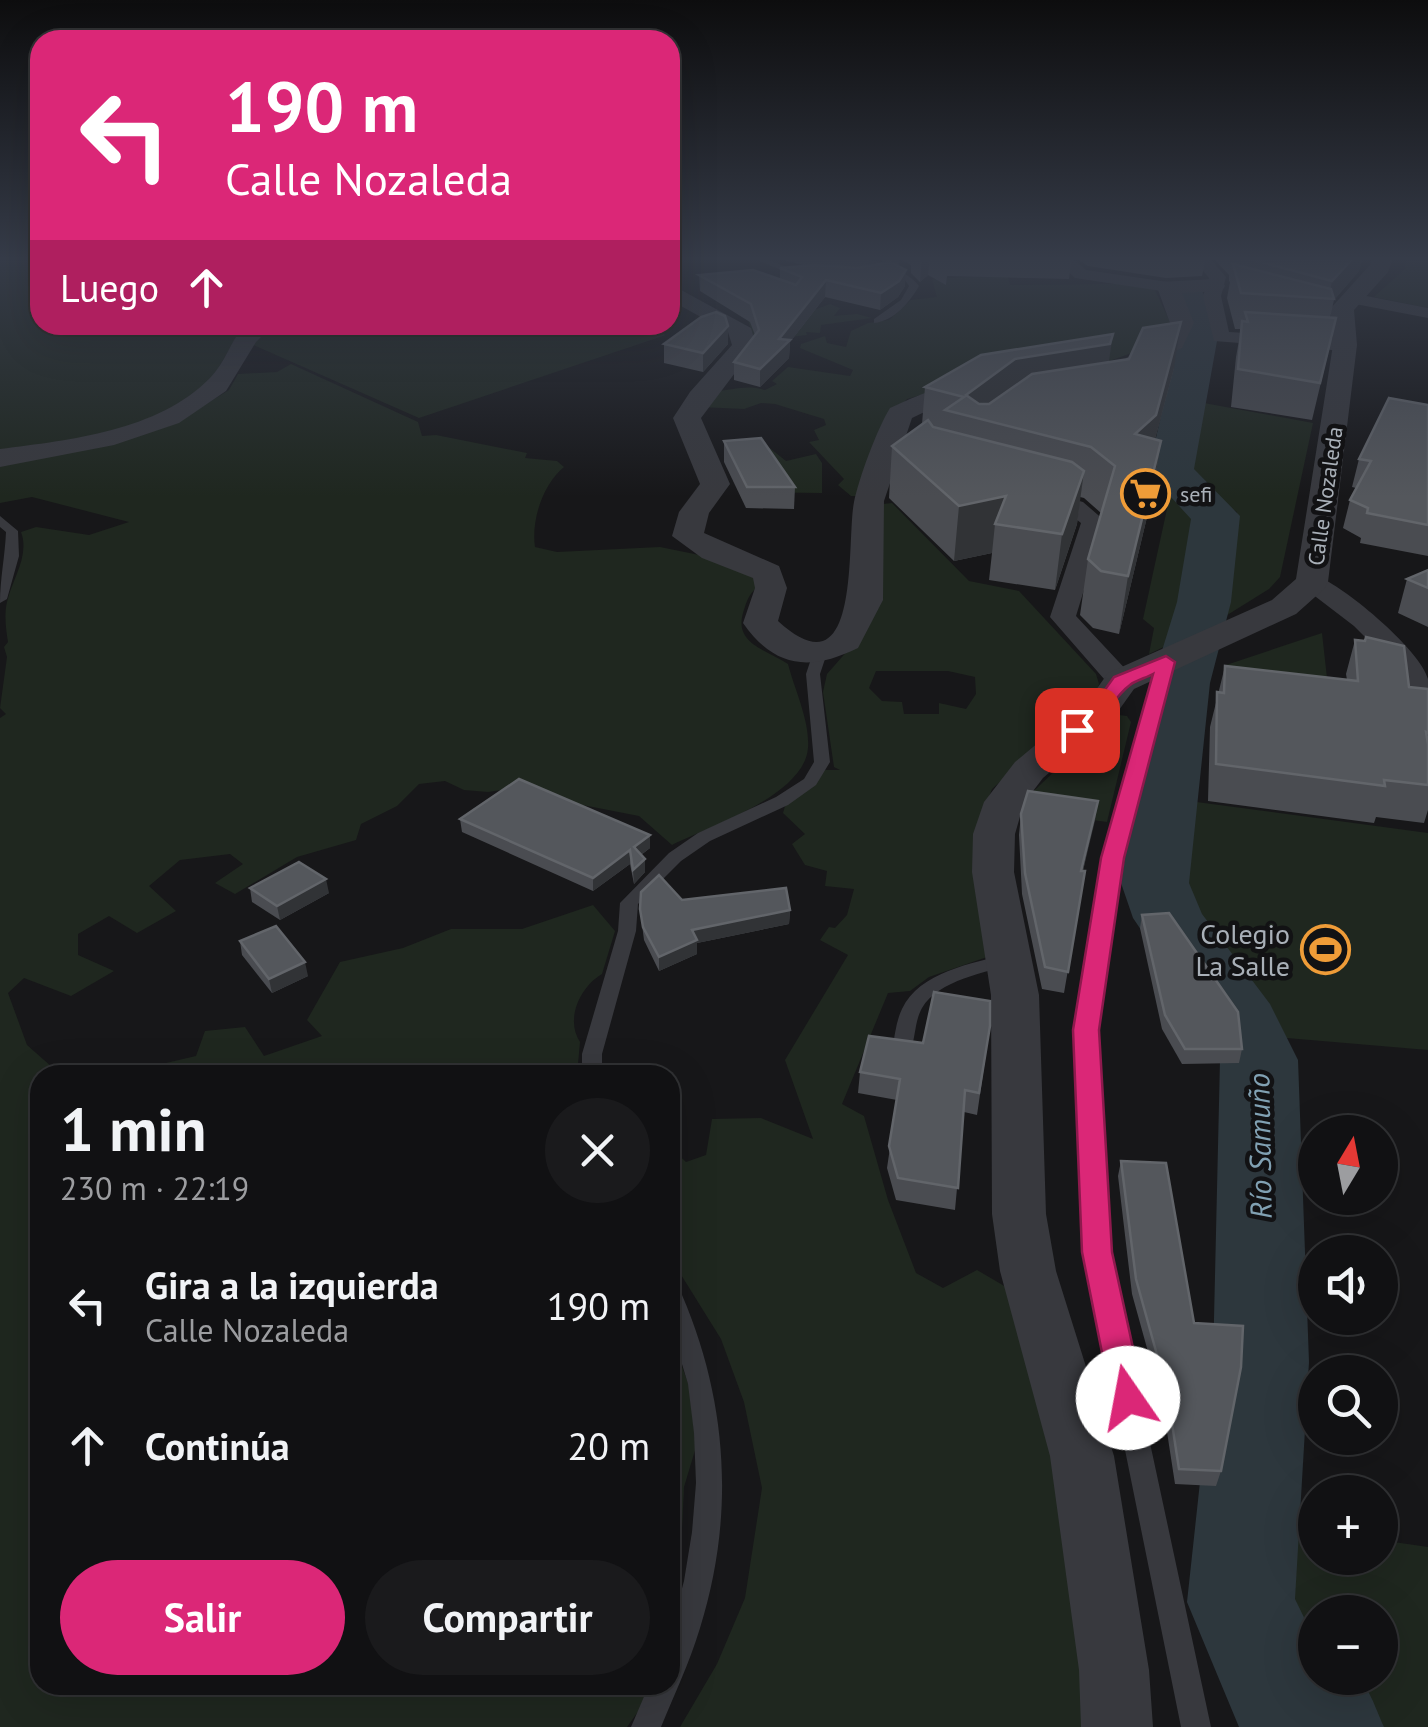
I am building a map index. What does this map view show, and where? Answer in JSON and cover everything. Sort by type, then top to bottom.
[{"type":"street","points":[[0,458],[108,440],[190,404],[221,383],[247,337]]},
{"type":"street","points":[[742,337],[744,345],[729,368],[698,395],[686,418],[715,484],[694,512],[688,536],[713,551],[768,573],[771,588],[760,623],[789,650],[820,653],[846,641],[866,600],[869,501],[900,414],[934,397],[1010,386]]},
{"type":"street","points":[[1118,371],[1173,343],[1176,337]]},
{"type":"street","name":"Calle Nozaleda","points":[[1117,1727],[1114,1670],[1082,1456],[1028,1272],[1019,1214],[1015,994],[993,872],[994,834],[1004,802],[1029,770],[1118,687],[1284,607],[1312,582],[1338,337]]},
{"type":"street","points":[[1006,488],[1076,507],[1093,522],[1063,617],[1118,687]]},
{"type":"street","points":[[1312,582],[1375,627],[1428,702]]},
{"type":"lane","points":[[0,520],[12,530],[14,546],[0,599]]},
{"type":"lane","points":[[592,1065],[622,949],[629,903],[675,857],[704,837],[782,801],[810,782],[822,762],[812,674],[820,653]]},
{"type":"lane","points":[[1166,662],[1113,858],[1086,1030],[1097,1252],[1196,1727]]},
{"type":"lane","points":[[902,1048],[912,1006],[923,995],[954,976],[1009,960]]},
{"type":"lane","points":[[680,1323],[702,1385],[710,1470],[703,1541],[680,1648]]},
{"type":"lane","points":[[646,1727],[660,1695]]},
{"type":"shaded area","points":[[0,337],[238,337],[208,382],[166,412],[111,432],[0,453]]},
{"type":"shaded area","points":[[255,337],[661,337],[419,418],[249,343]]},
{"type":"shaded area","points":[[753,337],[793,337],[755,341]]},
{"type":"shaded area","points":[[823,337],[827,343],[846,347],[849,337],[1164,337],[1159,343],[1093,367],[948,387],[907,399],[881,433],[860,496],[851,496],[838,485],[844,479],[809,442],[819,440],[814,430],[826,425],[824,419],[775,404],[761,403],[744,409],[700,407],[713,391],[765,390],[777,384],[772,381],[788,367],[850,376],[853,370],[800,348],[801,344]]},
{"type":"shaded area","points":[[291,364],[418,422],[422,436],[436,435],[527,453],[525,458],[557,461],[564,467],[540,503],[535,547],[557,552],[660,547],[724,560],[753,572],[760,585],[746,604],[743,632],[754,645],[788,664],[804,717],[808,748],[803,765],[773,795],[672,845],[639,816],[562,801],[523,787],[488,792],[464,790],[445,781],[419,784],[397,806],[361,824],[356,840],[297,857],[235,894],[215,883],[243,864],[230,854],[180,860],[149,886],[176,911],[137,933],[109,916],[78,934],[78,955],[114,971],[71,996],[24,978],[8,993],[27,1045],[50,1065],[30,1065],[30,1695],[650,1695],[627,1727],[0,1727],[0,718],[6,714],[0,708],[7,657],[4,647],[8,642],[6,607],[22,559],[21,532],[36,527],[89,535],[129,522],[32,497],[0,503],[0,462],[201,407],[229,390],[238,374],[277,372]]},
{"type":"shaded area","points":[[1193,401],[1313,423],[1280,577],[1269,589],[1216,622],[1237,512],[1186,482],[1178,469]]},
{"type":"shaded area","points":[[766,445],[786,461],[816,454],[822,463],[822,493],[748,492]]},
{"type":"shaded area","points":[[1172,486],[1214,512],[1195,632],[1149,654],[1154,628],[1143,619]]},
{"type":"shaded area","points":[[892,503],[969,581],[1019,591],[1096,674],[1099,684],[1095,697],[992,789],[981,818],[987,957],[929,977],[910,991],[888,993],[842,1104],[864,1116],[888,1200],[916,1273],[943,1288],[977,1270],[1028,1300],[1094,1727],[680,1727],[717,1664],[745,1598],[762,1488],[744,1402],[721,1339],[680,1273],[680,1156],[686,1162],[706,1155],[712,1119],[761,1118],[813,1139],[785,1060],[848,955],[820,940],[829,927],[835,928],[847,915],[854,889],[825,886],[827,871],[805,865],[792,844],[805,834],[783,813],[786,803],[821,770],[840,770],[834,767],[823,692],[827,674],[856,641],[883,504]],"holes":[[[876,671],[948,671],[975,677],[976,694],[966,709],[939,703],[939,714],[904,714],[902,702],[882,701],[869,688]]]},
{"type":"shaded area","points":[[1322,633],[1329,696],[1223,695],[1226,665]]},
{"type":"shaded area","points":[[1119,715],[1127,716],[1131,722],[1107,822],[1015,809],[1084,743]]},
{"type":"shaded area","name":"Colegio La Salle","points":[[1189,801],[1428,833],[1428,1050],[1275,1037],[1263,1008],[1181,890]]},
{"type":"shaded area","points":[[593,905],[615,931],[602,974],[587,987],[577,1004],[574,1024],[580,1042],[578,1065],[163,1065],[196,1056],[205,1031],[245,1027],[264,1056],[322,1036],[307,1020],[340,962],[403,948],[451,929],[522,929]]},
{"type":"shaded area","points":[[680,1361],[689,1386],[696,1447],[684,1487],[680,1572]]},
{"type":"shaded area","points":[[1275,1525],[1298,1528],[1298,1575],[1398,1575],[1398,1543],[1428,1547],[1428,1727],[1250,1727],[1257,1676],[1294,1656],[1266,1590],[1262,1557]]},
{"type":"building","points":[[674,337],[718,337],[703,353],[664,344]]},
{"type":"building","points":[[754,337],[790,340],[760,369],[734,362]]},
{"type":"building","points":[[1097,337],[1112,337],[1110,344],[1015,359],[966,395],[979,404],[989,404],[1032,374],[1129,359],[1139,337],[1177,337],[1156,415],[1135,434],[1161,441],[1128,576],[1101,571],[1088,559],[1115,466],[1091,447],[945,410],[964,397],[925,387],[981,355]]},
{"type":"building","points":[[1241,337],[1331,337],[1320,383],[1238,369]]},
{"type":"building","points":[[1389,398],[1428,405],[1428,525],[1367,513],[1368,508],[1350,500],[1371,461],[1359,459]]},
{"type":"building","points":[[928,420],[933,427],[1072,462],[1084,471],[1062,534],[995,524],[1006,496],[959,506],[892,446]]},
{"type":"building","points":[[761,438],[795,487],[747,487],[724,441]]},
{"type":"building","points":[[1428,570],[1428,588],[1407,579]]},
{"type":"building","points":[[1366,637],[1404,646],[1409,687],[1428,689],[1428,785],[1384,780],[1385,786],[1216,764],[1217,692],[1224,693],[1225,666],[1358,681],[1355,640],[1365,641]]},
{"type":"building","points":[[519,779],[650,835],[634,847],[645,859],[633,870],[630,850],[593,878],[460,819]]},
{"type":"building","points":[[1028,791],[1098,801],[1081,871],[1085,871],[1068,972],[1045,967],[1025,873],[1021,814]]},
{"type":"building","points":[[299,862],[326,879],[277,906],[250,888]]},
{"type":"building","points":[[659,875],[682,900],[786,888],[790,910],[692,930],[697,940],[659,957],[643,927],[640,909],[641,892]]},
{"type":"building","points":[[1169,913],[1238,1012],[1242,1049],[1185,1049],[1165,1015],[1142,915]]},
{"type":"building","points":[[276,926],[305,962],[269,979],[240,941]]},
{"type":"building","points":[[934,992],[990,1001],[979,1093],[965,1090],[958,1188],[898,1178],[889,1146],[900,1079],[860,1072],[869,1036],[923,1043]]},
{"type":"building","points":[[1121,1161],[1166,1163],[1194,1323],[1243,1326],[1241,1367],[1221,1471],[1179,1469],[1167,1391],[1136,1279]]},
{"type":"waterway","name":"Río Samuño","points":[[1199,337],[1171,472],[1216,516],[1204,602],[1181,683],[1155,883],[1168,918],[1243,1022],[1259,1060],[1261,1362],[1241,1602],[1279,1688],[1326,1727]]},
{"type":"place","name":"sefi","points":[[1145,494]]},
{"type":"place","name":"Colegio La Salle","points":[[1325,949]]},
{"type":"route","points":[[1077,730],[1102,710],[1121,681],[1166,662],[1113,858],[1086,1030],[1097,1252],[1128,1398]]}]
